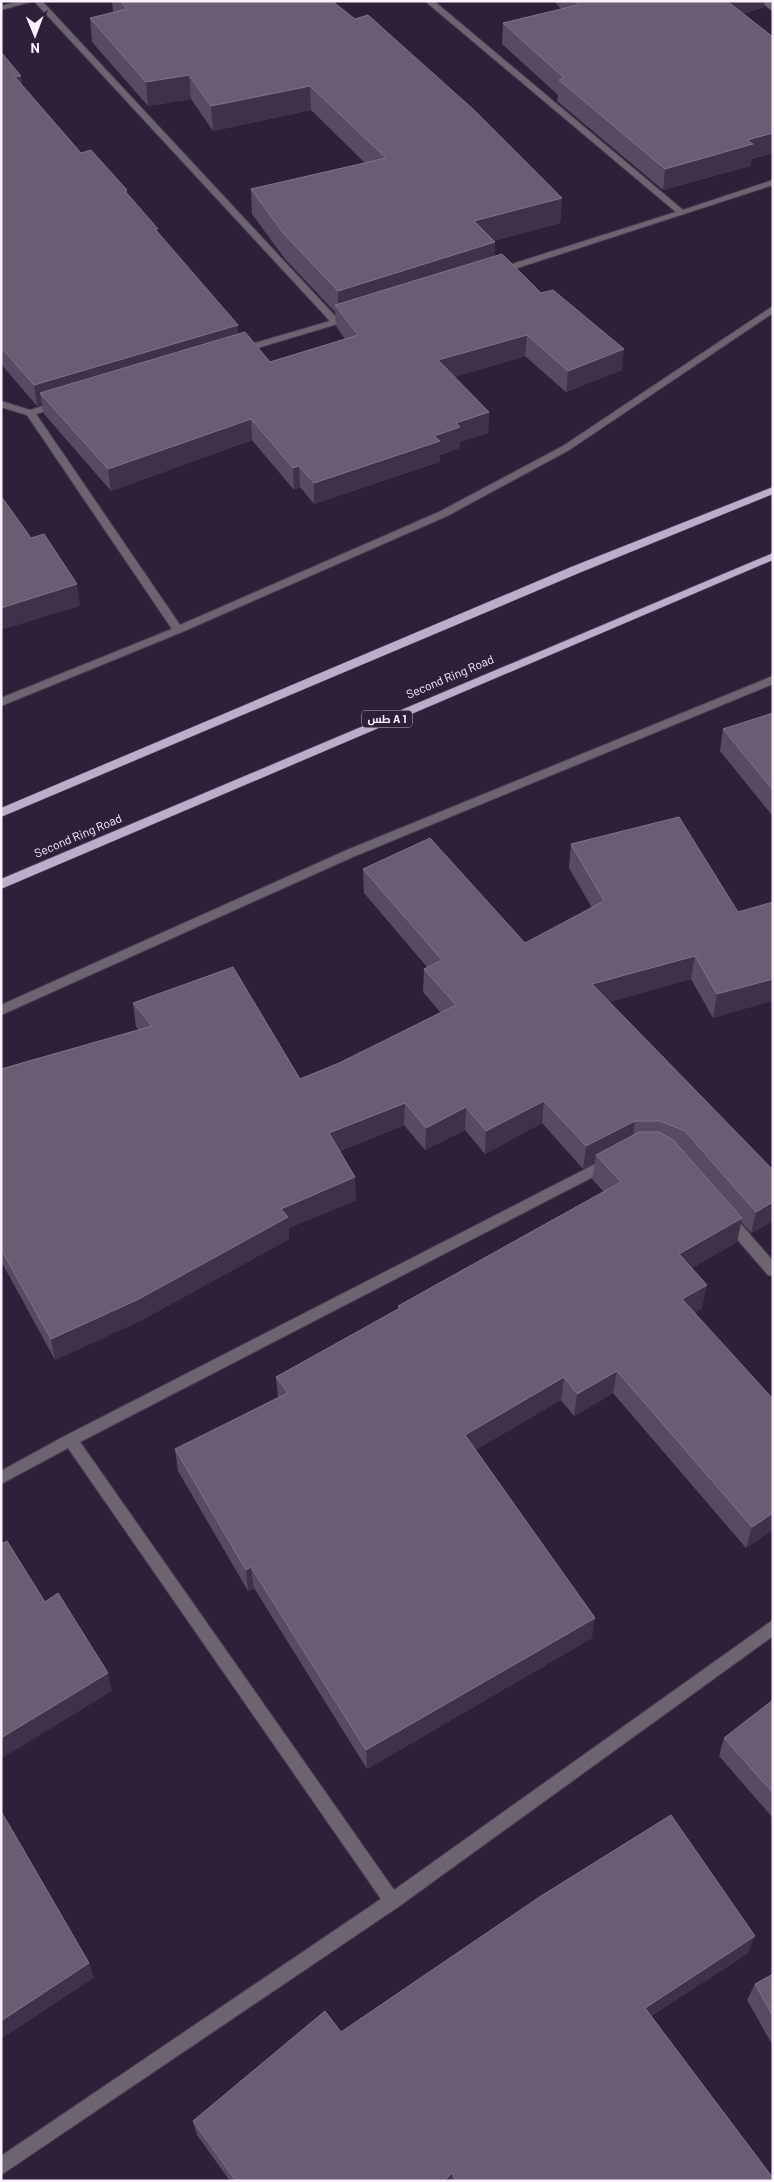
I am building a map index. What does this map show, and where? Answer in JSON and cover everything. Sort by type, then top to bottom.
[{"type":"highway","points":[[1,814],[575,570],[773,490]]},
{"type":"highway","name":"Second Ring Road","points":[[1,884],[773,556]]},
{"type":"street","points":[[1,8],[31,1]]},
{"type":"street","points":[[38,1],[336,322]]},
{"type":"street","points":[[428,1],[682,213]]},
{"type":"street","points":[[763,1],[773,8]]},
{"type":"street","points":[[485,275],[682,213],[773,182]]},
{"type":"street","points":[[1,702],[178,630],[443,514],[558,452],[643,398],[773,309]]},
{"type":"street","points":[[231,353],[364,313]]},
{"type":"street","points":[[1,404],[30,413],[68,401]]},
{"type":"street","points":[[30,413],[178,630]]},
{"type":"street","points":[[1,1010],[351,853],[773,680]]},
{"type":"street","points":[[1,1478],[70,1440],[617,1158]]},
{"type":"street","points":[[721,1211],[773,1271]]},
{"type":"street","points":[[70,1440],[392,1901]]},
{"type":"street","points":[[1,2166],[392,1901],[773,1627]]},
{"type":"building","points":[[120,1],[332,1],[355,19],[368,15],[474,110],[562,198],[474,221],[495,242],[338,291],[284,234],[251,189],[386,158],[310,86],[211,106],[189,75],[146,82],[90,18],[127,9]]},
{"type":"building","points":[[575,1],[727,1],[773,37],[773,133],[747,140],[753,144],[665,169],[559,80],[564,78],[503,23],[578,5]]},
{"type":"building","points":[[1,52],[21,76],[15,77],[81,153],[91,150],[127,190],[125,191],[158,229],[155,229],[238,325],[34,385],[1,347]]},
{"type":"building","points":[[502,254],[541,293],[553,290],[624,349],[568,371],[527,335],[438,360],[489,412],[456,423],[460,427],[434,436],[440,441],[314,483],[299,466],[293,468],[251,419],[108,469],[40,393],[245,332],[270,362],[358,335],[335,305]]},
{"type":"building","points":[[1,496],[31,538],[44,534],[77,584],[1,608]]},
{"type":"building","points":[[773,713],[773,790],[723,729]]},
{"type":"building","points":[[679,817],[738,912],[773,902],[773,979],[717,994],[695,956],[592,984],[773,1170],[773,1202],[756,1212],[685,1131],[660,1121],[635,1121],[586,1146],[544,1101],[486,1131],[466,1107],[426,1128],[405,1103],[329,1133],[355,1177],[281,1209],[288,1217],[139,1299],[51,1339],[1,1249],[1,1069],[152,1026],[133,1003],[233,967],[300,1079],[339,1063],[456,1005],[424,969],[442,960],[363,869],[430,838],[525,943],[604,901],[571,844]]},
{"type":"building","points":[[639,1132],[659,1132],[673,1140],[742,1218],[679,1254],[707,1285],[682,1299],[773,1399],[773,1513],[752,1527],[617,1371],[577,1394],[564,1377],[465,1435],[595,1618],[366,1750],[251,1567],[246,1570],[175,1449],[288,1393],[276,1377],[400,1308],[398,1306],[621,1182],[596,1155]]},
{"type":"building","points":[[7,1541],[45,1602],[58,1593],[108,1673],[1,1738],[1,1544]]},
{"type":"building","points":[[773,1700],[773,1793],[724,1738]]},
{"type":"building","points":[[1,1811],[89,1963],[1,2021]]},
{"type":"building","points":[[671,1815],[755,1936],[645,2008],[773,2178],[773,2181],[457,2181],[452,2173],[444,2181],[236,2181],[193,2121],[325,2011],[341,2032],[541,1896]]},
{"type":"building","points":[[773,1974],[773,2016],[755,1984]]}]
